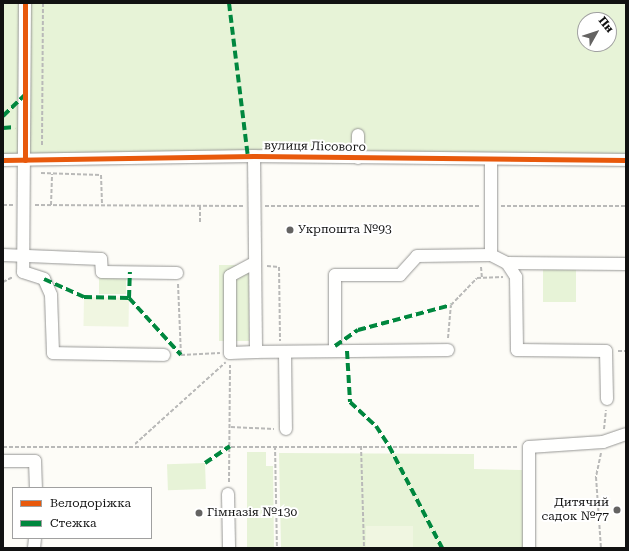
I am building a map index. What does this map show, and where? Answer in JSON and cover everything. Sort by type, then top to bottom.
[{"type":"street","points":[[25,3],[26,160],[23,205],[23,272],[44,279],[51,295],[53,353],[164,355]]},
{"type":"street","points":[[358,135],[358,158]]},
{"type":"street","points":[[254,156],[253,206],[257,264],[256,352]]},
{"type":"street","name":"вулиця Лісового","points":[[3,160],[254,156],[626,160]]},
{"type":"street","points":[[490,159],[491,255]]},
{"type":"street","points":[[335,351],[335,275],[400,275],[417,256],[491,255],[507,263],[626,264]]},
{"type":"street","points":[[3,256],[101,259],[102,272],[177,273]]},
{"type":"street","points":[[507,263],[516,277],[517,350],[606,351],[606,399]]},
{"type":"street","points":[[257,264],[230,276],[230,353],[448,350]]},
{"type":"street","points":[[282,352],[286,429]]},
{"type":"street","points":[[529,548],[529,447],[603,442],[626,434]]},
{"type":"street","points":[[3,461],[35,461],[36,487]]},
{"type":"street","points":[[228,494],[229,548]]},
{"type":"path","points":[[42,145],[43,3]]},
{"type":"path","points":[[41,173],[101,175],[102,206]]},
{"type":"path","points":[[51,206],[52,174]]},
{"type":"path","points":[[3,205],[626,206]]},
{"type":"path","points":[[200,206],[200,224]]},
{"type":"path","points":[[257,264],[279,266],[282,352]]},
{"type":"path","points":[[177,273],[181,355],[230,353]]},
{"type":"path","points":[[448,350],[451,305],[477,278],[516,277]]},
{"type":"path","points":[[134,444],[230,358],[230,446],[228,494]]},
{"type":"path","points":[[602,548],[596,477],[603,442],[606,399]]},
{"type":"path","points":[[230,428],[286,429]]},
{"type":"path","points":[[3,447],[134,444],[230,446],[529,447]]},
{"type":"path","points":[[276,446],[277,548]]},
{"type":"path","points":[[361,446],[364,548]]},
{"type":"green space","points":[[3,3],[626,3],[626,160],[3,160]]},
{"type":"green space","points":[[219,265],[249,265],[249,341],[219,341]]},
{"type":"green space","points":[[543,269],[576,269],[576,302],[543,302]]},
{"type":"green space","points":[[99,275],[126,275],[126,294],[99,294]]},
{"type":"green space","points":[[84,297],[129,298],[128,327],[83,326]]},
{"type":"green space","points":[[247,452],[266,452],[266,466],[273,466],[274,548],[247,548]]},
{"type":"green space","points":[[279,453],[474,454],[474,469],[522,470],[523,548],[281,548]]},
{"type":"green space","points":[[205,463],[206,489],[168,490],[167,464]]},
{"type":"green space","points":[[366,526],[413,526],[413,548],[366,548]]},
{"type":"marked path","points":[[229,3],[248,157]]},
{"type":"marked path","points":[[3,116],[25,95]]},
{"type":"marked path","points":[[3,128],[15,127]]},
{"type":"marked path","points":[[129,298],[130,272]]},
{"type":"marked path","points":[[44,279],[84,297],[129,298],[181,355]]},
{"type":"marked path","points":[[335,346],[358,330],[451,305]]},
{"type":"marked path","points":[[347,351],[350,402],[376,426],[389,446],[442,548]]},
{"type":"marked path","points":[[205,463],[230,446]]},
{"type":"cycle path","points":[[25,3],[25,160]]},
{"type":"cycle path","points":[[3,160],[254,156],[626,160]]},
{"type":"place","name":"Укрпошта №93","points":[[290,230]]},
{"type":"place","name":"Дитячий садок №77","points":[[617,510]]},
{"type":"place","name":"Гімназія №130","points":[[199,513]]}]
